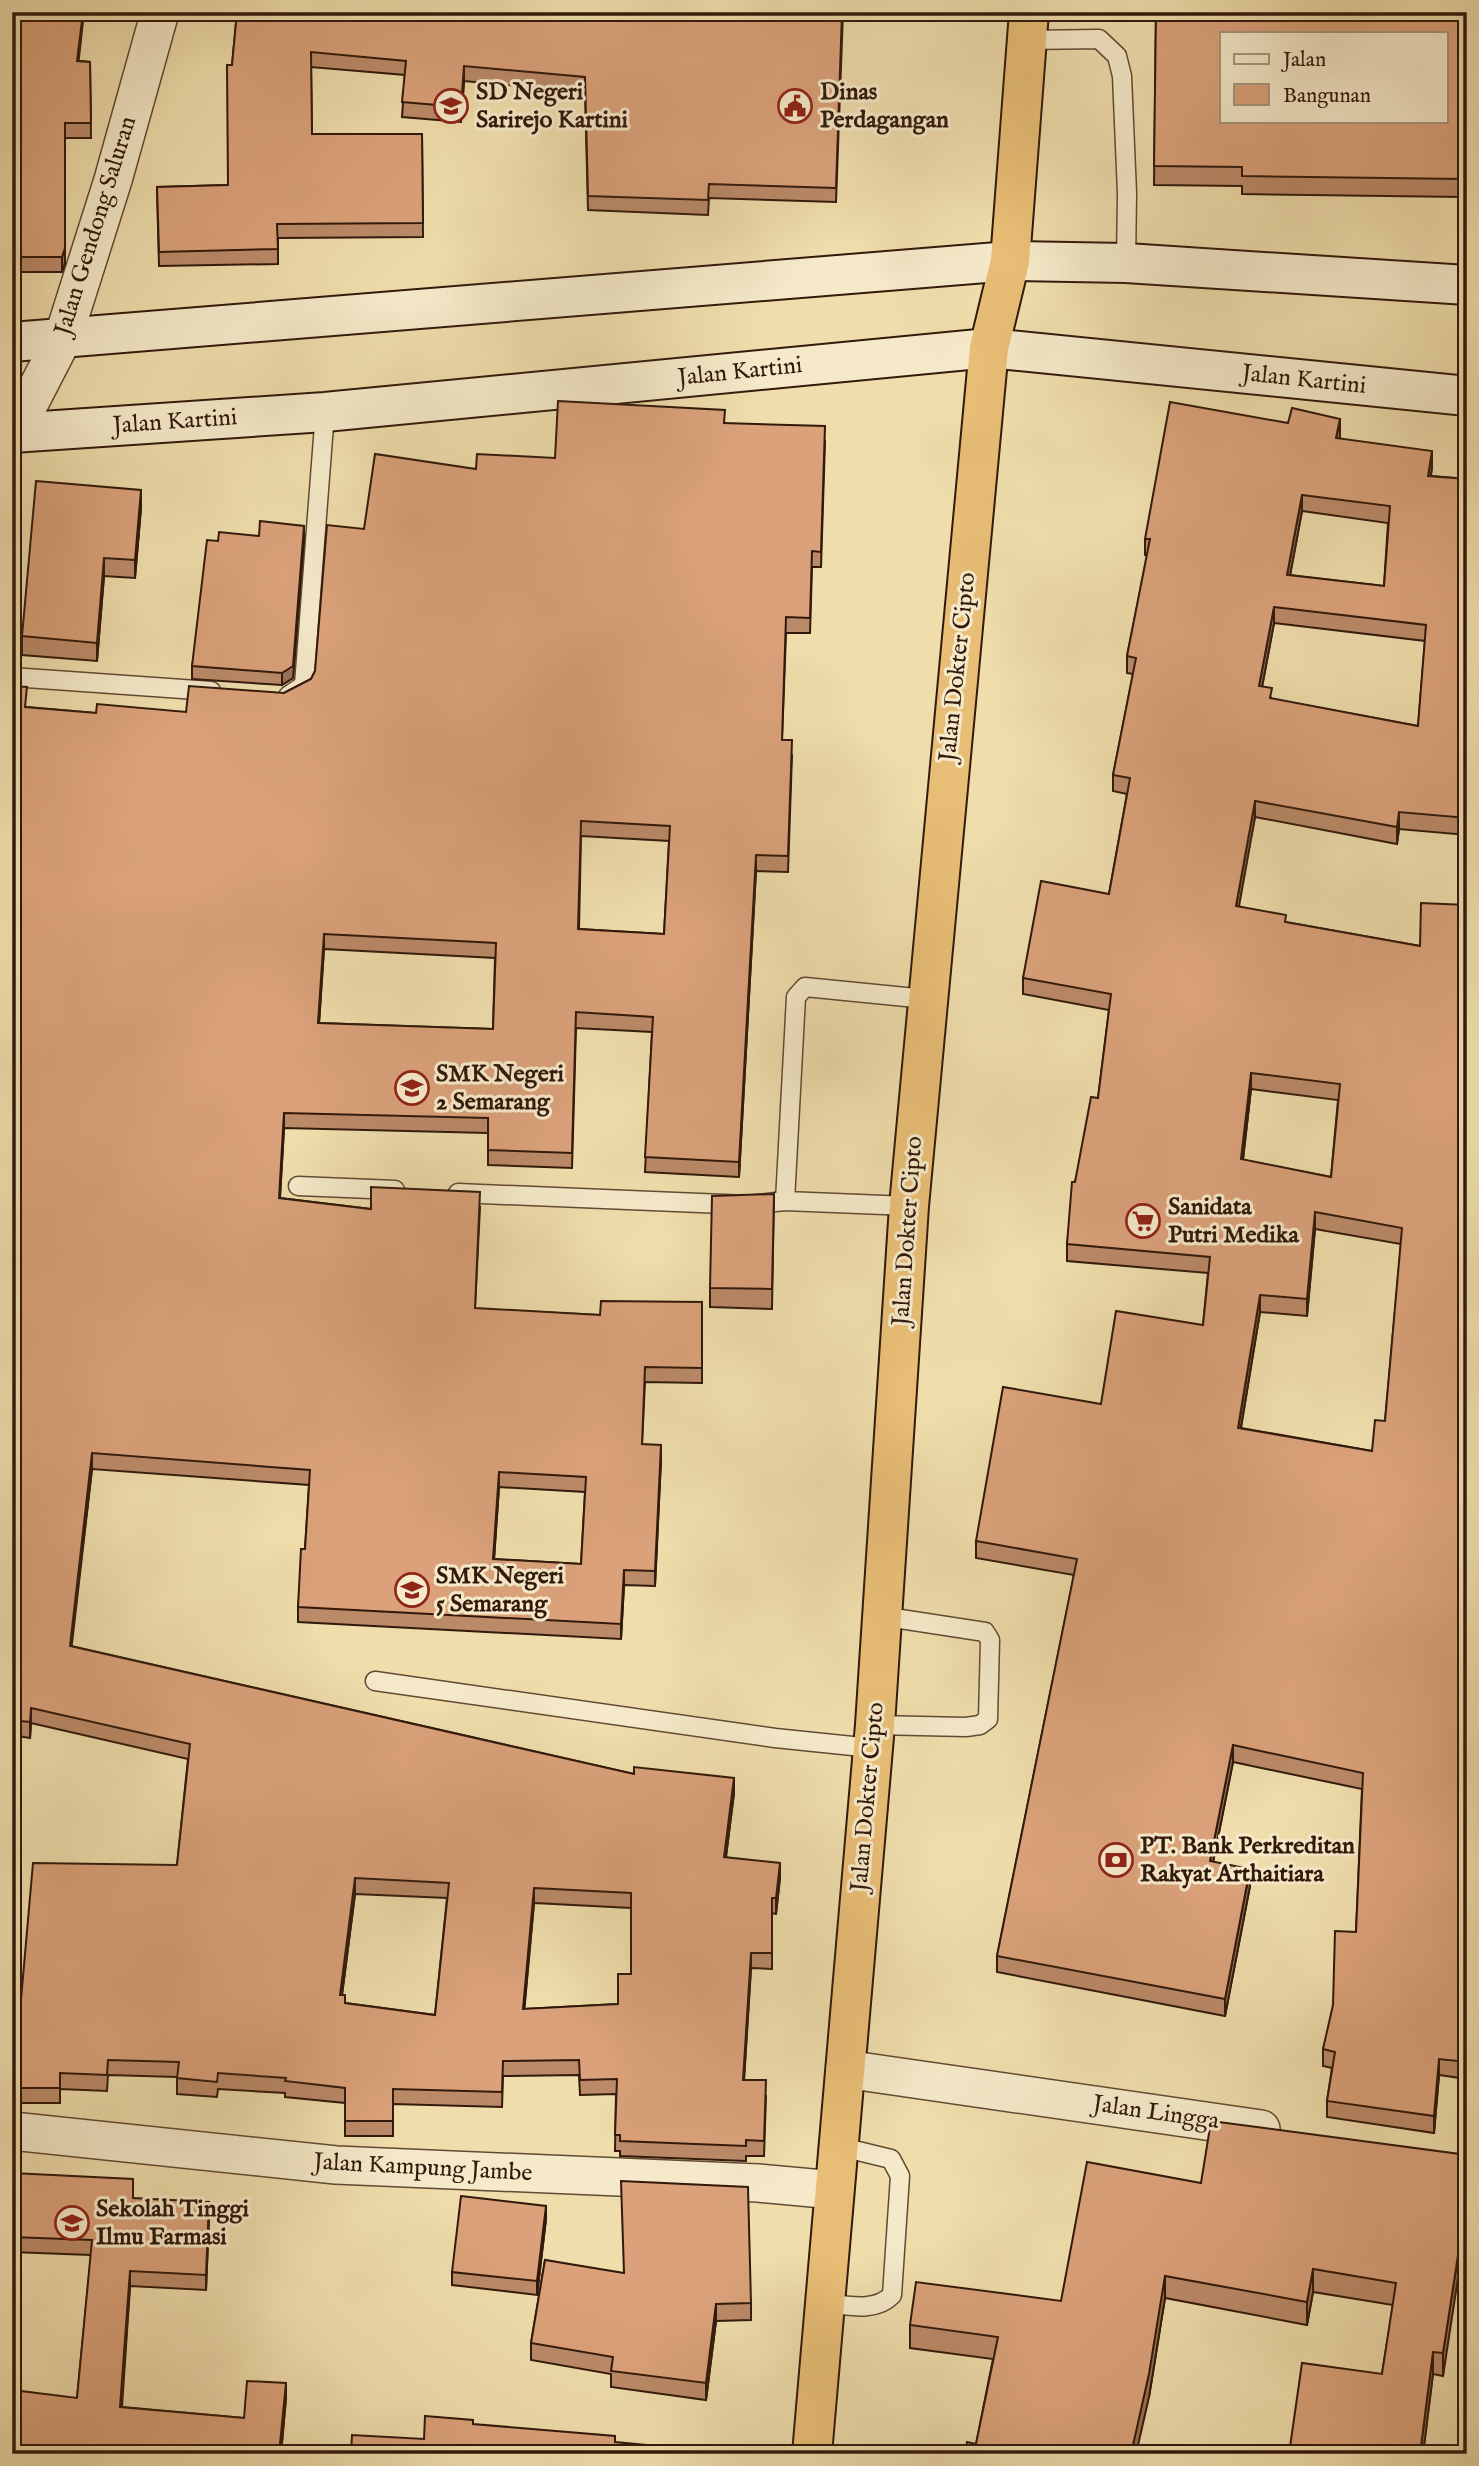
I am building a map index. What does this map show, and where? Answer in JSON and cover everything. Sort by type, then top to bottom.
[{"type":"highway","name":"Jalan Dokter Cipto","points":[[812,2454],[874,1737],[909,1206],[926,999],[989,348],[1010,261],[1028,26]]},
{"type":"main road","points":[[12,342],[1010,261],[1126,263],[1467,285]]},
{"type":"main road","name":"Jalan Kartini","points":[[13,436],[325,412],[989,348],[1467,396]]},
{"type":"street","name":"Jalan Gendong Saluran","points":[[13,436],[62,338],[113,180],[160,12]]},
{"type":"street","name":"Jalan Lingga","points":[[845,2069],[1290,2133]]},
{"type":"street","name":"Jalan Kampung Jambe","points":[[12,2132],[336,2165],[758,2183],[834,2190]]},
{"type":"lane","points":[[1028,26],[1099,39],[1117,56],[1122,76],[1126,154],[1126,263]]},
{"type":"lane","points":[[272,696],[285,697],[304,685],[325,412]]},
{"type":"lane","points":[[12,677],[231,693]]},
{"type":"lane","points":[[785,1201],[796,997],[799,990],[805,987],[926,999]]},
{"type":"lane","points":[[298,1186],[407,1191]]},
{"type":"lane","points":[[435,1192],[748,1205],[785,1201],[909,1206]]},
{"type":"lane","points":[[375,1681],[775,1738],[874,1737],[966,1727],[981,1724],[988,1719],[990,1640],[985,1632],[881,1616]]},
{"type":"lane","points":[[823,2303],[875,2306],[884,2304],[892,2295],[900,2176],[896,2164],[891,2159],[854,2150],[838,2151]]},
{"type":"building","points":[[12,12],[83,12],[77,61],[90,62],[91,123],[65,123],[65,248],[62,257],[12,257]]},
{"type":"building","points":[[237,12],[842,12],[836,188],[709,184],[708,200],[588,196],[585,77],[464,66],[461,107],[402,102],[406,61],[311,52],[312,134],[422,134],[423,223],[277,224],[278,249],[159,252],[157,187],[228,185],[227,65],[232,65]]},
{"type":"building","points":[[1156,12],[1467,12],[1467,201],[1463,200],[1464,179],[1242,176],[1242,167],[1154,166]]},
{"type":"building","points":[[558,401],[725,410],[724,423],[825,426],[821,552],[812,551],[810,618],[786,617],[782,740],[792,740],[788,856],[756,855],[739,1162],[645,1157],[653,1017],[576,1012],[572,1153],[488,1150],[488,1118],[284,1113],[279,1198],[371,1209],[371,1187],[480,1192],[475,1308],[600,1315],[601,1301],[702,1302],[702,1368],[645,1367],[642,1444],[661,1445],[655,1571],[624,1570],[621,1624],[298,1607],[310,1470],[92,1453],[70,1646],[634,1774],[634,1767],[734,1778],[724,1857],[780,1863],[776,1898],[772,1898],[772,1953],[751,1953],[743,2080],[766,2080],[764,2141],[746,2140],[746,2146],[620,2141],[620,2135],[615,2135],[617,2079],[580,2080],[579,2060],[503,2061],[502,2092],[393,2089],[393,2121],[345,2121],[345,2088],[285,2081],[286,2078],[218,2073],[217,2082],[177,2078],[179,2062],[108,2060],[107,2075],[60,2073],[60,2088],[12,2088],[12,2011],[20,2011],[33,1863],[177,1865],[190,1744],[31,1708],[30,1722],[12,1720],[12,686],[27,687],[25,707],[96,713],[97,704],[186,712],[189,686],[284,693],[311,679],[315,671],[327,525],[364,529],[375,454],[476,469],[477,454],[555,458]],"holes":[[[581,821],[670,826],[664,934],[578,929]],[[324,934],[496,943],[493,1029],[318,1023]],[[499,1472],[586,1477],[581,1564],[493,1559]],[[355,1878],[449,1883],[435,2015],[345,2003],[345,1995],[340,1995]],[[534,1888],[631,1893],[631,1974],[618,1974],[618,2004],[523,2009]]]},
{"type":"building","points":[[1170,402],[1288,423],[1292,408],[1340,419],[1336,438],[1432,451],[1428,476],[1467,479],[1467,818],[1399,812],[1397,827],[1255,801],[1236,906],[1286,915],[1285,922],[1420,946],[1421,903],[1467,905],[1467,2062],[1439,2059],[1434,2116],[1327,2101],[1335,2052],[1323,2049],[1333,2005],[1335,1931],[1356,1932],[1363,1773],[1233,1745],[1210,1861],[1250,1869],[1225,1999],[997,1956],[1077,1559],[976,1541],[1003,1387],[1101,1404],[1116,1311],[1203,1325],[1210,1257],[1067,1244],[1072,1182],[1075,1182],[1091,1097],[1098,1098],[1111,994],[1023,978],[1041,881],[1109,894],[1130,778],[1113,775],[1136,658],[1127,656],[1150,539],[1145,539]],"holes":[[[1302,495],[1390,506],[1384,586],[1287,575]],[[1274,607],[1426,625],[1418,726],[1270,698],[1272,688],[1259,686]],[[1251,1073],[1340,1084],[1331,1177],[1241,1159]],[[1315,1212],[1402,1228],[1385,1421],[1375,1420],[1372,1451],[1238,1428],[1260,1295],[1307,1299]]]},
{"type":"building","points":[[36,481],[141,490],[135,560],[104,558],[97,643],[22,636]]},
{"type":"building","points":[[260,521],[304,526],[293,666],[282,673],[192,666],[207,540],[218,541],[219,532],[259,536]]},
{"type":"building","points":[[774,1194],[772,1289],[710,1288],[712,1196]]},
{"type":"building","points":[[1211,2121],[1467,2155],[1467,2197],[1443,2353],[1433,2352],[1420,2454],[1289,2454],[1302,2363],[1382,2374],[1396,2283],[1313,2269],[1307,2302],[1165,2276],[1149,2374],[1131,2454],[965,2454],[967,2442],[976,2444],[998,2337],[910,2325],[916,2282],[1061,2301],[1087,2162],[1201,2183]]},
{"type":"building","points":[[12,2173],[133,2179],[133,2198],[209,2202],[206,2275],[130,2271],[120,2407],[244,2418],[247,2381],[286,2383],[279,2454],[12,2454],[12,2390],[77,2398],[92,2240],[12,2237]]},
{"type":"building","points":[[621,2181],[748,2187],[751,2303],[716,2304],[706,2383],[611,2371],[613,2357],[531,2343],[545,2260],[624,2273]]},
{"type":"building","points":[[461,2196],[546,2206],[537,2281],[452,2272]]},
{"type":"building","points":[[425,2416],[473,2420],[473,2424],[615,2436],[615,2442],[699,2450],[699,2454],[351,2454],[352,2435],[424,2439]]},
{"type":"place","name":"SD Negeri Sarirejo Kartini","points":[[451,106]]},
{"type":"place","name":"Dinas Perdagangan","points":[[795,106]]},
{"type":"place","name":"SMK Negeri 2 Semarang","points":[[412,1088]]},
{"type":"place","name":"Sanidata Putri Medika","points":[[1143,1221]]},
{"type":"place","name":"SMK Negeri 5 Semarang","points":[[412,1590]]},
{"type":"place","name":"PT. Bank Perkreditan Rakyat Arthaitiara","points":[[1116,1860]]},
{"type":"place","name":"Sekolah Tinggi Ilmu Farmasi","points":[[72,2223]]}]
